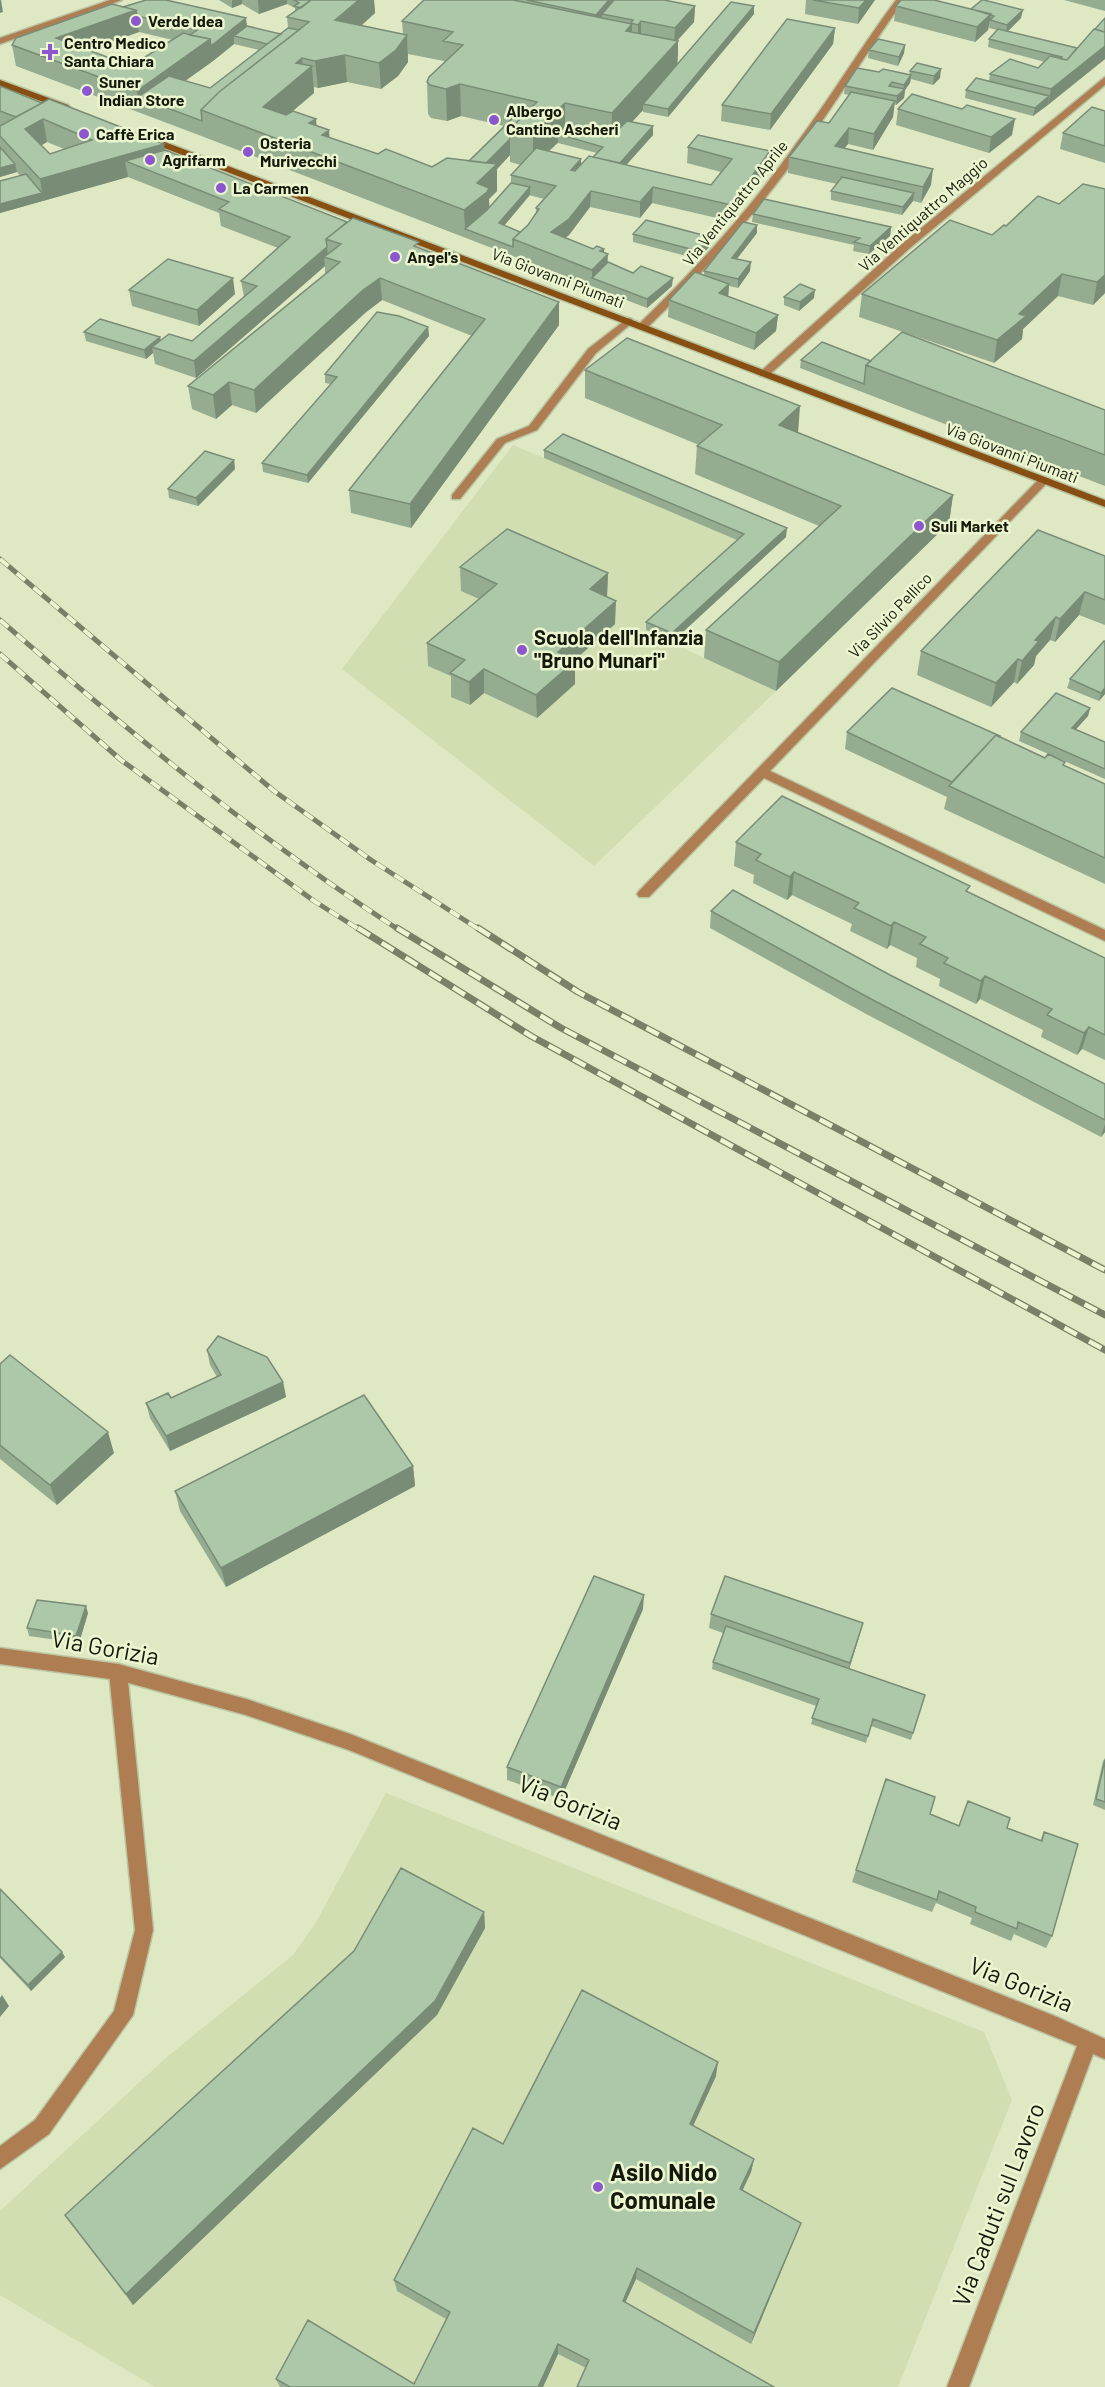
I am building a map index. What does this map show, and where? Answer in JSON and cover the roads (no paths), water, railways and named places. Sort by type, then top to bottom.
[{"type":"street","points":[[0,41],[118,0]]},
{"type":"street","name":"Via Ventiquattro Aprile","points":[[643,326],[685,287],[745,219],[800,146],[874,34],[900,0]]},
{"type":"street","name":"Via Ventiquattro Maggio","points":[[764,374],[906,246],[1105,80]]},
{"type":"street","points":[[0,83],[80,113]]},
{"type":"street","name":"Via Giovanni Piumati","points":[[136,134],[1105,504]]},
{"type":"street","points":[[456,497],[501,441],[533,428],[592,351],[628,321]]},
{"type":"street","name":"Via Silvio Pellico","points":[[645,894],[1043,481]]},
{"type":"street","points":[[762,772],[1105,936]]},
{"type":"street","name":"Via Gorizia","points":[[0,1656],[118,1672],[246,1707],[350,1742],[1057,2027],[1097,2046]]},
{"type":"street","points":[[0,2159],[42,2127],[123,2015],[144,1930],[118,1672]]},
{"type":"street","name":"Via Caduti sul Lavoro","points":[[958,2387],[1097,2046]]},
{"type":"railway","points":[[0,559],[274,791],[371,860],[480,930]]},
{"type":"railway","points":[[0,620],[145,743],[244,821],[346,895],[399,930]]},
{"type":"railway","points":[[0,654],[121,760],[314,901],[360,930]]},
{"type":"railway","points":[[358,928],[531,1036],[1105,1350]]},
{"type":"railway","points":[[397,928],[561,1028],[1105,1315]]},
{"type":"railway","points":[[478,928],[578,992],[1105,1270]]},
{"type":"place","name":"Verde Idea","points":[[136,21]]},
{"type":"place","name":"Centro Medico Santa Chiara","points":[[50,52]]},
{"type":"place","name":"Suner Indian Store","points":[[87,91]]},
{"type":"place","name":"Albergo Cantine Ascheri","points":[[494,120]]},
{"type":"place","name":"Caffè Erica","points":[[84,134]]},
{"type":"place","name":"Osteria Murivecchi","points":[[248,152]]},
{"type":"place","name":"Agrifarm","points":[[150,160]]},
{"type":"place","name":"La Carmen","points":[[221,188]]},
{"type":"place","name":"Angel's","points":[[395,257]]},
{"type":"place","name":"Suli Market","points":[[919,526]]},
{"type":"place","name":"Scuola dell'Infanzia \"Bruno Munari\"","points":[[522,650]]},
{"type":"place","name":"Asilo Nido Comunale","points":[[598,2187]]}]
